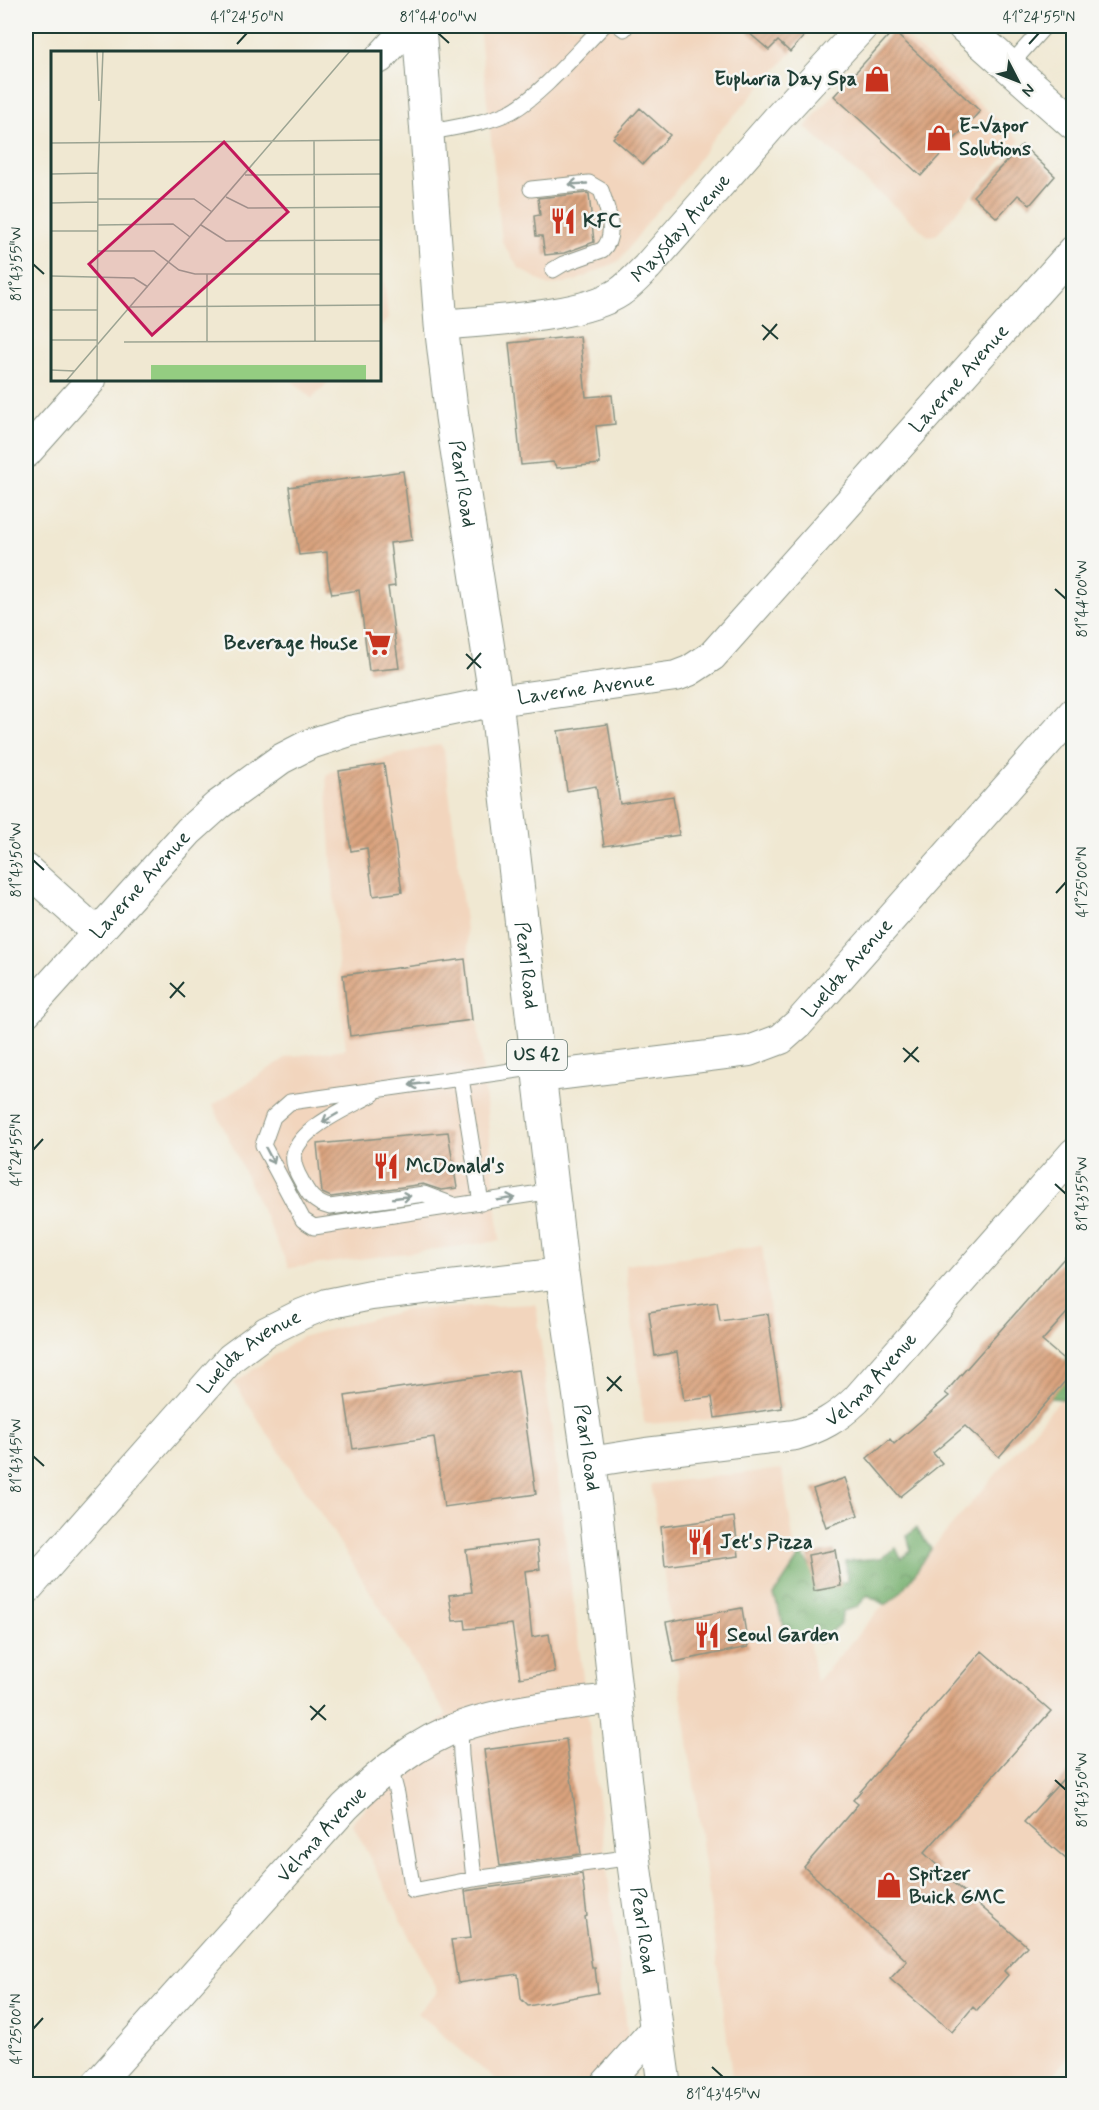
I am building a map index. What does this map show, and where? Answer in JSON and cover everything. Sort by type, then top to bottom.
[{"type":"main road","name":"Pearl Road","points":[[419,26],[441,325],[452,417],[496,701],[562,1273],[590,1462],[633,1857],[664,2085]]},
{"type":"main road","points":[[964,26],[1074,124]]},
{"type":"street","points":[[381,57],[409,26]]},
{"type":"street","name":"Maysday Avenue","points":[[441,325],[570,310],[591,305],[632,283],[863,26]]},
{"type":"street","name":"Laverne Avenue","points":[[26,1012],[189,831],[218,805],[281,759],[310,744],[350,730],[496,701],[676,676],[705,662],[1074,250]]},
{"type":"street","points":[[26,453],[90,381]]},
{"type":"street","name":"Luelda Avenue","points":[[539,1072],[749,1051],[781,1038],[799,1023],[1074,712]]},
{"type":"street","points":[[26,869],[96,932]]},
{"type":"street","name":"Velma Avenue","points":[[590,1462],[795,1435],[830,1422],[844,1412],[863,1392],[1074,1153]]},
{"type":"street","name":"Luelda Avenue","points":[[26,1590],[231,1358],[266,1332],[327,1304],[371,1295],[562,1273]]},
{"type":"street","name":"Velma Avenue","points":[[97,2085],[345,1807],[380,1773],[416,1749],[460,1727],[494,1717],[616,1698]]},
{"type":"street","points":[[606,2085],[656,2028]]},
{"type":"lane","points":[[426,133],[492,119],[511,111],[524,103],[548,81],[603,26]]},
{"type":"lane","points":[[620,26],[624,29],[626,26]]},
{"type":"lane","points":[[1009,66],[1045,26]]},
{"type":"lane","points":[[531,189],[589,183],[601,190],[604,199],[610,228],[610,241],[602,250],[553,270]]},
{"type":"lane","points":[[539,1072],[461,1078],[290,1102],[273,1117],[263,1145],[303,1220],[314,1227],[327,1227],[553,1191]]},
{"type":"lane","points":[[461,1078],[481,1203]]},
{"type":"lane","points":[[381,1089],[320,1124],[301,1139],[294,1155],[296,1170],[307,1193],[318,1204],[330,1207],[424,1194],[458,1206]]},
{"type":"lane","points":[[460,1727],[474,1879]]},
{"type":"lane","points":[[390,1767],[397,1794],[413,1891],[474,1879],[633,1857]]},
{"type":"shaded area","points":[[479,26],[816,26],[716,135],[674,193],[651,218],[619,261],[575,281],[549,286],[519,268],[502,242]]},
{"type":"shaded area","points":[[893,30],[898,30],[1020,140],[936,235],[928,236],[805,127]]},
{"type":"shaded area","points":[[381,244],[388,319],[381,327]]},
{"type":"shaded area","points":[[292,381],[329,381],[312,399]]},
{"type":"shaded area","points":[[440,744],[444,750],[481,1053],[500,1241],[289,1268],[213,1105],[287,1057],[346,1049],[326,775]]},
{"type":"shaded area","points":[[762,1246],[782,1408],[714,1419],[647,1424],[644,1422],[625,1265]]},
{"type":"shaded area","points":[[536,1304],[634,2084],[500,2084],[417,2013],[438,1991],[352,1823],[446,1714],[331,1529],[234,1383],[301,1337],[405,1310]]},
{"type":"shaded area","points":[[1073,1385],[1074,2051],[1044,2084],[733,2084],[699,1819],[651,1484],[782,1469],[816,1683]]},
{"type":"green space","points":[[1073,1345],[1073,1391],[1063,1399],[1039,1397],[1055,1379],[1072,1374],[1066,1359]]},
{"type":"green space","points":[[916,1528],[931,1549],[911,1580],[892,1600],[885,1605],[868,1595],[857,1607],[843,1611],[840,1624],[820,1642],[786,1632],[774,1595],[801,1554],[812,1568],[832,1582],[847,1582],[846,1561],[881,1558],[896,1548],[901,1559],[911,1550],[907,1536]]},
{"type":"building","points":[[741,26],[813,26],[790,52],[778,41],[769,50]]},
{"type":"building","points":[[893,31],[980,111],[921,176],[834,96]]},
{"type":"building","points":[[640,108],[670,135],[643,164],[613,138]]},
{"type":"building","points":[[1022,145],[1055,176],[1030,205],[1018,195],[997,218],[973,196]]},
{"type":"building","points":[[589,194],[594,242],[564,253],[545,255],[542,236],[536,236],[534,216],[540,215],[538,198]]},
{"type":"building","points":[[580,336],[586,397],[612,395],[615,424],[596,426],[600,464],[557,468],[553,462],[521,465],[509,343]]},
{"type":"building","points":[[403,471],[412,540],[390,543],[395,586],[388,587],[399,668],[369,671],[359,590],[332,594],[328,578],[327,552],[299,555],[289,487]]},
{"type":"building","points":[[608,724],[620,804],[673,796],[679,835],[604,846],[596,786],[567,791],[558,731]]},
{"type":"building","points":[[384,764],[402,892],[373,896],[367,848],[351,851],[339,771]]},
{"type":"building","points":[[465,959],[472,1020],[350,1036],[343,975]]},
{"type":"building","name":"McDonald's","points":[[448,1132],[457,1188],[441,1190],[423,1184],[331,1197],[322,1193],[317,1144]]},
{"type":"building","points":[[1074,1247],[1074,1305],[1042,1341],[1074,1368],[1074,1371],[999,1457],[965,1426],[933,1453],[942,1463],[900,1497],[867,1458],[890,1439],[894,1444],[949,1396],[945,1393]]},
{"type":"building","points":[[717,1302],[720,1321],[768,1314],[782,1408],[715,1418],[712,1397],[684,1401],[677,1352],[655,1356],[649,1312]]},
{"type":"building","points":[[518,1370],[536,1494],[444,1507],[434,1437],[353,1449],[345,1396]]},
{"type":"building","points":[[845,1478],[858,1515],[826,1527],[813,1489]]},
{"type":"building","name":"Jet's Pizza","points":[[734,1517],[739,1556],[665,1566],[661,1527]]},
{"type":"building","points":[[537,1541],[540,1569],[525,1571],[532,1637],[549,1634],[555,1672],[520,1678],[512,1624],[466,1629],[465,1620],[453,1621],[449,1595],[472,1592],[466,1550]]},
{"type":"building","points":[[835,1550],[841,1586],[814,1591],[808,1555]]},
{"type":"building","name":"Seoul Garden","points":[[742,1608],[748,1647],[674,1662],[666,1622]]},
{"type":"building","points":[[982,1651],[1051,1711],[924,1853],[939,1867],[937,1869],[1027,1946],[1004,1971],[1008,1975],[977,2011],[973,2007],[952,2032],[890,1979],[907,1961],[804,1867],[858,1804],[853,1800]]},
{"type":"building","points":[[566,1739],[581,1854],[500,1866],[484,1750]]},
{"type":"building","points":[[1074,1767],[1074,1866],[1024,1822]]},
{"type":"building","points":[[582,1874],[587,1916],[585,1917],[598,1993],[528,2006],[521,1999],[518,1974],[458,1983],[451,1940],[471,1938],[465,1891]]},
{"type":"place","name":"Euphoria Day Spa","points":[[877,79]]},
{"type":"place","name":"E-Vapor Solutions","points":[[939,138]]},
{"type":"place","name":"KFC","points":[[563,221]]},
{"type":"place","name":"Beverage House","points":[[378,643]]},
{"type":"place","name":"McDonald's","points":[[386,1166]]},
{"type":"place","name":"Jet's Pizza","points":[[700,1542]]},
{"type":"place","name":"Seoul Garden","points":[[707,1635]]},
{"type":"place","name":"Spitzer Buick GMC","points":[[889,1885]]}]
